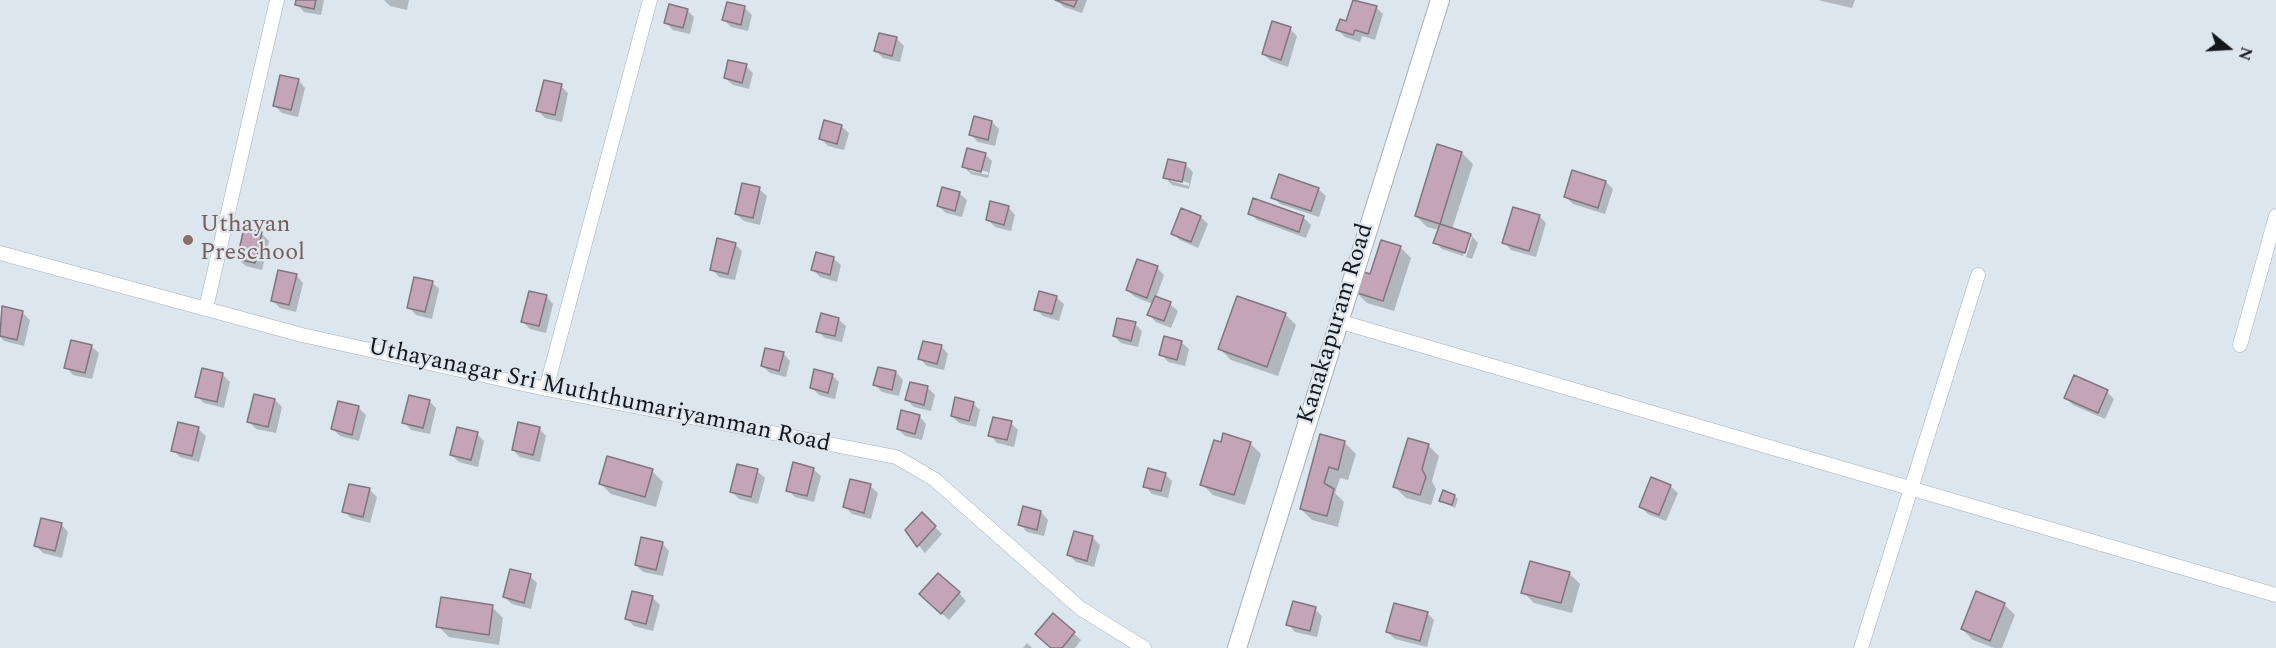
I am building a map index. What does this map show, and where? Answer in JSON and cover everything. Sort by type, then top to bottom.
[{"type":"street","points":[[206,308],[276,0]]},
{"type":"street","points":[[546,388],[650,0]]},
{"type":"street","name":"Kanakapuram Road","points":[[1237,648],[1440,0]]},
{"type":"street","points":[[2240,345],[2276,216]]},
{"type":"street","name":"Uthayanagar Sri Muththumariyamman Road","points":[[0,253],[302,335],[546,388],[896,457],[934,479],[1080,608],[1144,648]]},
{"type":"street","points":[[1861,648],[1978,275]]},
{"type":"street","points":[[1338,321],[2276,595]]},
{"type":"building","points":[[296,0],[316,0],[314,9],[295,5]]},
{"type":"building","points":[[1055,0],[1077,0],[1074,7]]},
{"type":"building","points":[[1353,0],[1377,6],[1368,34],[1355,30],[1353,35],[1336,30],[1340,19],[1346,21]]},
{"type":"building","points":[[727,2],[745,6],[741,25],[722,20]]},
{"type":"building","points":[[669,4],[688,9],[683,28],[664,23]]},
{"type":"building","points":[[1272,21],[1291,27],[1281,60],[1262,54]]},
{"type":"building","points":[[879,33],[897,37],[892,56],[874,51]]},
{"type":"building","points":[[728,60],[747,64],[742,83],[724,78]]},
{"type":"building","points":[[280,75],[299,79],[291,110],[273,106]]},
{"type":"building","points":[[544,80],[562,84],[555,115],[536,111]]},
{"type":"building","points":[[974,116],[992,121],[988,140],[969,135]]},
{"type":"building","points":[[824,120],[842,125],[837,144],[819,139]]},
{"type":"building","points":[[1437,144],[1462,152],[1440,224],[1415,216]]},
{"type":"building","points":[[967,148],[986,153],[981,172],[962,167]]},
{"type":"building","points":[[1168,159],[1186,163],[1182,182],[1163,178]]},
{"type":"building","points":[[1572,170],[1606,181],[1598,208],[1564,197]]},
{"type":"building","points":[[1279,174],[1319,188],[1311,211],[1271,198]]},
{"type":"building","points":[[742,183],[760,187],[753,218],[735,214]]},
{"type":"building","points":[[942,187],[960,192],[955,211],[937,206]]},
{"type":"building","points":[[1253,198],[1304,216],[1299,232],[1248,214]]},
{"type":"building","points":[[990,201],[1009,206],[1004,225],[986,220]]},
{"type":"building","points":[[1513,207],[1540,215],[1529,251],[1502,243]]},
{"type":"building","points":[[1181,208],[1201,216],[1191,242],[1171,234]]},
{"type":"building","points":[[1440,224],[1471,234],[1465,253],[1433,243]]},
{"type":"building","points":[[244,228],[262,232],[255,263],[237,259]]},
{"type":"building","points":[[717,238],[736,243],[728,274],[710,270]]},
{"type":"building","points":[[1381,240],[1401,246],[1383,301],[1354,292],[1361,271],[1370,274]]},
{"type":"building","points":[[816,252],[834,257],[830,275],[811,270]]},
{"type":"building","points":[[1137,259],[1158,266],[1147,298],[1126,290]]},
{"type":"building","points":[[278,270],[297,274],[289,305],[271,301]]},
{"type":"building","points":[[414,277],[433,281],[425,312],[407,308]]},
{"type":"building","points":[[529,291],[547,295],[539,326],[521,322]]},
{"type":"building","points":[[1039,291],[1057,296],[1052,314],[1034,310]]},
{"type":"building","points":[[1155,296],[1171,302],[1164,321],[1147,315]]},
{"type":"building","points":[[1237,296],[1286,313],[1267,367],[1218,349]]},
{"type":"building","points":[[2,306],[23,311],[17,340],[0,336]]},
{"type":"building","points":[[821,313],[839,318],[835,336],[816,332]]},
{"type":"building","points":[[1117,318],[1136,322],[1131,341],[1113,336]]},
{"type":"building","points":[[1164,336],[1182,341],[1177,360],[1159,355]]},
{"type":"building","points":[[71,340],[92,345],[85,373],[64,368]]},
{"type":"building","points":[[923,341],[942,345],[937,364],[918,359]]},
{"type":"building","points":[[765,348],[784,352],[779,371],[761,366]]},
{"type":"building","points":[[878,367],[896,371],[892,390],[873,385]]},
{"type":"building","points":[[202,368],[223,373],[217,402],[195,397]]},
{"type":"building","points":[[814,369],[833,374],[828,393],[810,388]]},
{"type":"building","points":[[2074,375],[2108,390],[2098,413],[2064,398]]},
{"type":"building","points":[[910,382],[928,386],[924,405],[905,400]]},
{"type":"building","points":[[254,394],[275,399],[268,427],[247,422]]},
{"type":"building","points":[[409,395],[430,400],[423,428],[402,423]]},
{"type":"building","points":[[955,397],[974,402],[969,421],[951,416]]},
{"type":"building","points":[[338,401],[359,406],[352,435],[331,429]]},
{"type":"building","points":[[901,410],[920,415],[915,434],[897,429]]},
{"type":"building","points":[[993,417],[1012,421],[1007,440],[988,436]]},
{"type":"building","points":[[178,422],[199,427],[192,456],[171,451]]},
{"type":"building","points":[[518,422],[540,427],[533,455],[512,450]]},
{"type":"building","points":[[457,427],[478,432],[471,460],[450,455]]},
{"type":"building","points":[[1223,433],[1251,442],[1234,495],[1200,485],[1214,440],[1221,442]]},
{"type":"building","points":[[1320,434],[1345,441],[1338,470],[1329,467],[1324,483],[1334,489],[1327,516],[1300,509]]},
{"type":"building","points":[[1408,438],[1429,444],[1422,469],[1426,477],[1420,495],[1393,487]]},
{"type":"building","points":[[607,456],[653,469],[645,497],[599,484]]},
{"type":"building","points":[[793,462],[814,468],[807,496],[786,491]]},
{"type":"building","points":[[737,464],[758,469],[751,497],[730,492]]},
{"type":"building","points":[[1148,468],[1166,473],[1161,491],[1143,487]]},
{"type":"building","points":[[1651,477],[1671,485],[1659,515],[1639,507]]},
{"type":"building","points":[[850,479],[871,484],[864,513],[843,507]]},
{"type":"building","points":[[349,484],[370,488],[363,517],[342,512]]},
{"type":"building","points":[[1443,490],[1455,495],[1452,505],[1439,501]]},
{"type":"building","points":[[1023,506],[1041,511],[1037,530],[1018,525]]},
{"type":"building","points":[[922,512],[936,526],[917,547],[905,530]]},
{"type":"building","points":[[41,518],[62,523],[55,551],[34,546]]},
{"type":"building","points":[[1074,531],[1093,536],[1087,561],[1067,555]]},
{"type":"building","points":[[641,537],[663,542],[656,570],[635,565]]},
{"type":"building","points":[[1530,561],[1570,572],[1561,603],[1521,593]]},
{"type":"building","points":[[510,569],[531,574],[524,603],[503,597]]},
{"type":"building","points":[[938,573],[960,592],[941,614],[919,594]]},
{"type":"building","points":[[632,591],[653,596],[646,624],[625,619]]},
{"type":"building","points":[[1976,591],[2005,603],[1990,641],[1961,629]]},
{"type":"building","points":[[441,597],[493,605],[489,635],[436,627]]},
{"type":"building","points":[[1293,601],[1316,607],[1310,631],[1286,625]]},
{"type":"building","points":[[1394,603],[1428,612],[1420,641],[1386,632]]},
{"type":"building","points":[[1053,613],[1075,632],[1062,648],[1051,648],[1035,634]]},
{"type":"place","name":"Uthayan Preschool","points":[[188,240]]}]
